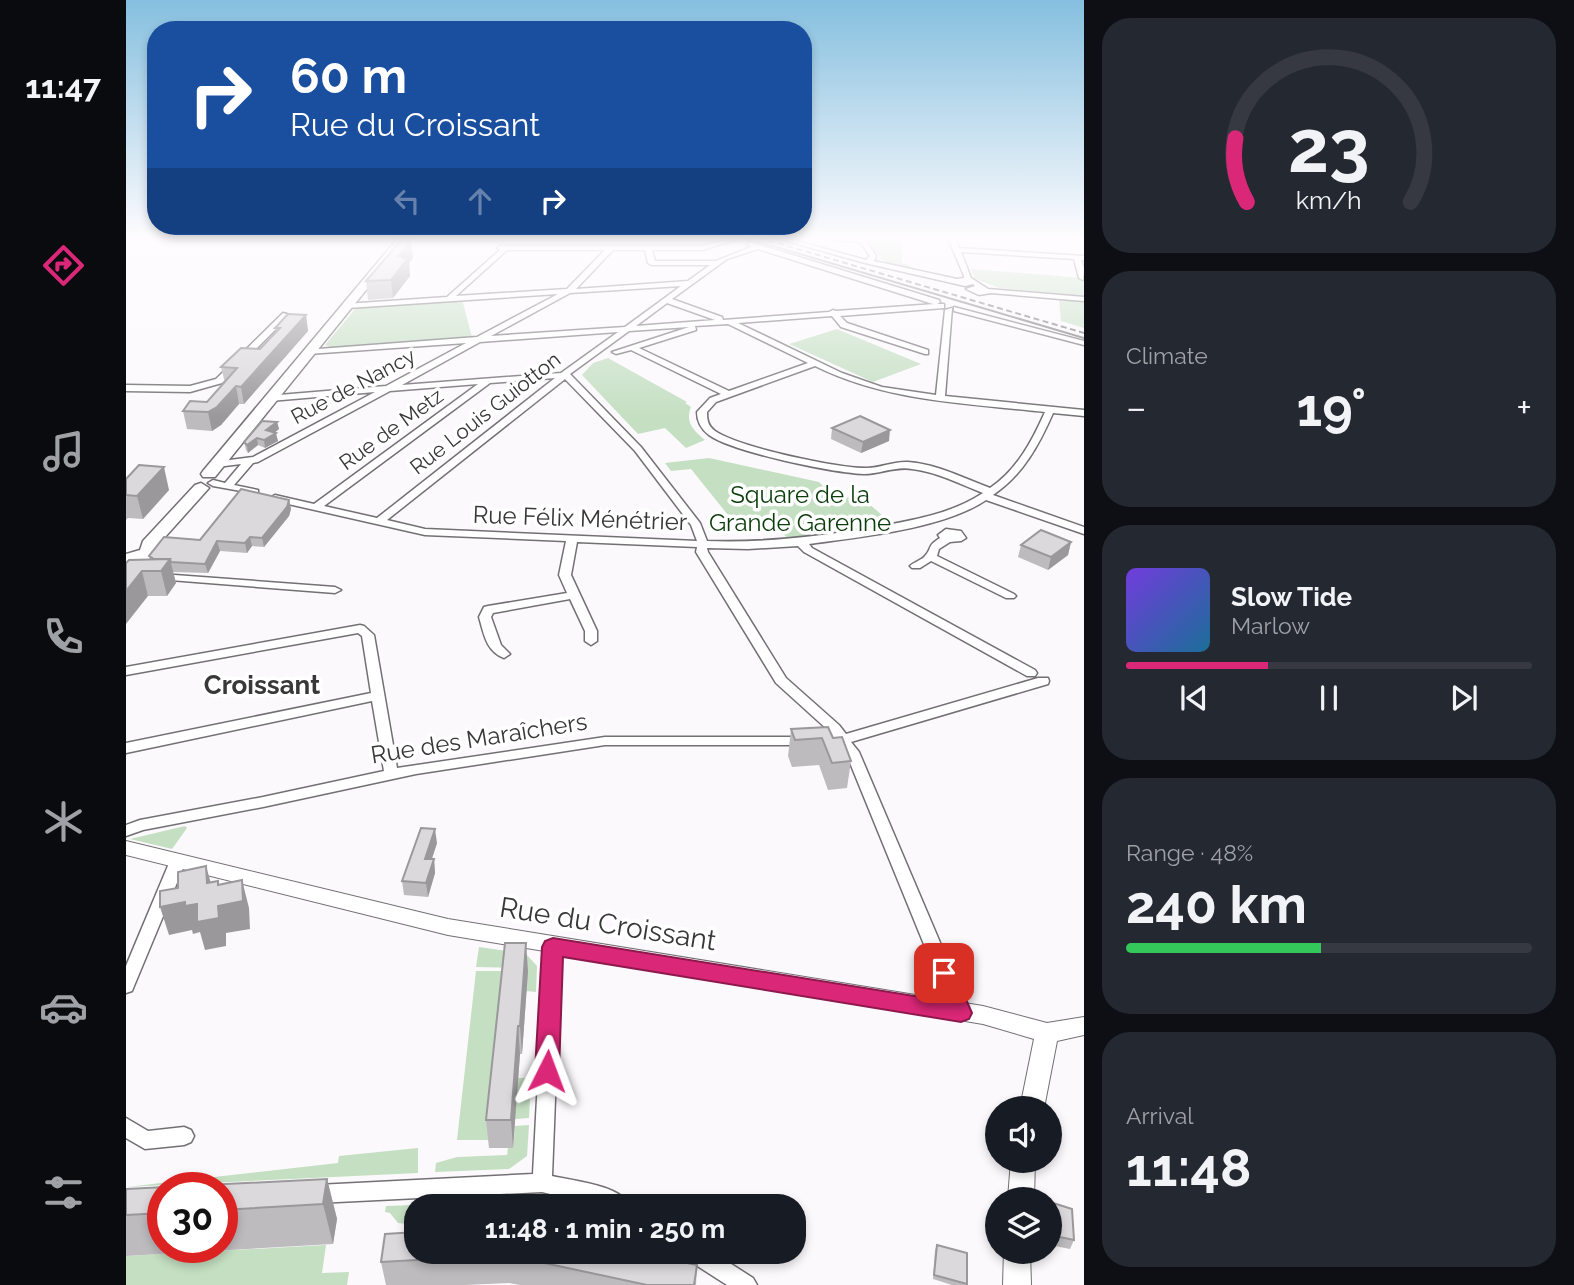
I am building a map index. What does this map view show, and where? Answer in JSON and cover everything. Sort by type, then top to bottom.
[{"type":"main road","points":[[132,554],[210,480],[270,398],[354,298]]},
{"type":"street","points":[[348,306],[450,298]]},
{"type":"street","name":"Rue de Nancy","points":[[210,480],[249,462],[556,298]]},
{"type":"street","name":"Rue Louis Guiotton","points":[[378,522],[564,376],[670,298]]},
{"type":"street","points":[[920,298],[1084,343]]},
{"type":"street","points":[[309,352],[833,313],[949,307],[959,298]]},
{"type":"street","points":[[667,300],[725,321],[868,385],[940,398],[1084,414]]},
{"type":"street","points":[[940,398],[949,307]]},
{"type":"street","points":[[833,313],[844,324],[925,352]]},
{"type":"street","points":[[126,387],[176,390],[210,385],[226,376],[286,315]]},
{"type":"street","points":[[616,352],[705,322]]},
{"type":"street","points":[[631,347],[727,394]]},
{"type":"street","points":[[816,363],[727,394],[708,404],[701,419],[714,435],[733,444],[856,470],[908,465],[925,468],[964,480],[988,494],[1084,531]]},
{"type":"street","points":[[270,398],[564,376],[578,386],[638,449],[696,526],[702,538],[702,552],[781,680],[844,740],[888,836],[961,1013]]},
{"type":"street","name":"Rue de Metz","points":[[316,507],[487,381]]},
{"type":"street","name":"Rue Félix Ménétrier","points":[[210,480],[425,532],[748,546],[802,543],[920,523],[957,512],[988,494],[1021,464],[1050,410]]},
{"type":"street","name":"Rue de Nancy","points":[[210,480],[249,462]]},
{"type":"street","points":[[916,566],[931,557],[934,547],[946,536],[920,523]]},
{"type":"street","points":[[572,539],[565,575],[591,631],[591,641]]},
{"type":"street","points":[[802,543],[808,550],[1031,673]]},
{"type":"street","points":[[931,557],[1010,596]]},
{"type":"street","points":[[142,576],[335,590]]},
{"type":"street","points":[[504,654],[495,647],[485,617],[488,610],[574,595]]},
{"type":"street","points":[[126,671],[353,630],[365,631],[368,635],[391,774]]},
{"type":"street","name":"Rue des Maraîchers","points":[[126,831],[140,825],[263,803],[391,774],[605,741],[844,740],[1044,681]]},
{"type":"street","points":[[126,748],[377,696]]},
{"type":"street","name":"Rue du Croissant","points":[[126,848],[448,927],[553,947],[1004,1020],[1047,1033],[1084,1026]]},
{"type":"street","points":[[126,986],[177,861]]},
{"type":"street","points":[[542,1183],[553,947]]},
{"type":"street","points":[[1034,1096],[1047,1033]]},
{"type":"street","points":[[126,1127],[145,1140],[184,1136]]},
{"type":"street","points":[[291,1196],[542,1183],[590,1194]]},
{"type":"street","points":[[713,1264],[746,1285]]},
{"type":"street","points":[[1017,1264],[1017,1285]]},
{"type":"green space","points":[[462,299],[472,337],[333,348],[325,345],[355,309],[364,306]]},
{"type":"green space","points":[[1059,300],[1084,302],[1084,328],[1061,321]]},
{"type":"green space","points":[[837,329],[921,364],[873,382],[789,344]]},
{"type":"green space","points":[[608,358],[687,402],[685,403],[691,407],[691,425],[705,440],[686,448],[665,428],[638,434],[582,375],[593,363]]},
{"type":"green space","name":"Square de la Grande Garenne","points":[[709,458],[819,482],[836,499],[860,496],[890,522],[787,538],[771,519],[736,525],[691,469],[671,471],[665,463]]},
{"type":"green space","points":[[185,826],[187,828],[172,849],[130,839]]},
{"type":"green space","points":[[479,947],[526,954],[537,966],[536,992],[526,991],[519,968],[476,967]]},
{"type":"green space","points":[[476,971],[507,971],[489,1140],[457,1140]]},
{"type":"green space","points":[[518,1078],[531,1078],[529,1118],[515,1119]]},
{"type":"green space","points":[[529,1125],[527,1156],[509,1169],[435,1172],[436,1163],[457,1157],[507,1155],[508,1148],[513,1148],[515,1126]]},
{"type":"green space","points":[[418,1148],[418,1173],[238,1182],[238,1174],[338,1163],[339,1156]]},
{"type":"green space","points":[[404,1205],[404,1224],[398,1223],[390,1213],[385,1212],[386,1206]]},
{"type":"green space","points":[[326,1245],[322,1273],[349,1272],[347,1285],[126,1285],[126,1256],[147,1255],[147,1263],[238,1263],[238,1250]]},
{"type":"building","points":[[288,314],[306,315],[241,387],[236,386],[217,407],[208,412],[183,411],[190,401],[207,402],[237,368],[221,367],[241,348],[260,349],[280,328],[275,328]]},
{"type":"building","points":[[860,416],[890,430],[863,442],[832,428]]},
{"type":"building","points":[[262,421],[277,422],[266,430],[276,433],[264,440],[257,438],[247,445],[244,442]]},
{"type":"building","points":[[139,465],[164,467],[137,496],[126,495],[126,479]]},
{"type":"building","points":[[241,489],[289,500],[287,507],[262,538],[250,537],[245,543],[217,541],[205,564],[171,562],[170,559],[154,559],[149,556],[164,537],[200,540]]},
{"type":"building","points":[[1041,530],[1071,542],[1051,557],[1021,545]]},
{"type":"building","points":[[170,559],[161,571],[142,571],[126,591],[126,563],[129,560]]},
{"type":"building","points":[[828,727],[833,738],[842,737],[851,761],[832,763],[822,738],[795,740],[791,729]]},
{"type":"building","points":[[421,828],[435,829],[425,859],[434,859],[426,883],[402,881]]},
{"type":"building","points":[[206,866],[207,883],[218,881],[218,885],[242,880],[243,901],[218,906],[219,918],[197,922],[197,904],[185,906],[185,902],[160,907],[160,891],[178,888],[178,872]]},
{"type":"building","points":[[505,943],[526,943],[511,1120],[486,1120]]},
{"type":"building","points":[[327,1179],[323,1204],[238,1209],[238,1183]]},
{"type":"building","points":[[147,1188],[147,1214],[126,1215],[126,1189]]},
{"type":"building","points":[[1062,1206],[1072,1209],[1074,1240],[1062,1238]]},
{"type":"building","points":[[404,1233],[404,1261],[381,1262],[385,1234]]},
{"type":"building","points":[[937,1245],[967,1253],[967,1284],[934,1275]]},
{"type":"building","points":[[549,1264],[697,1265],[694,1285],[647,1285]]},
{"type":"tram line","points":[[949,298],[1084,338]]},
{"type":"railway","points":[[965,298],[1084,333]]},
{"type":"district","name":"Croissant","points":[[262,685]]},
{"type":"route","points":[[547,1071],[553,947],[961,1013],[944,973]]}]
